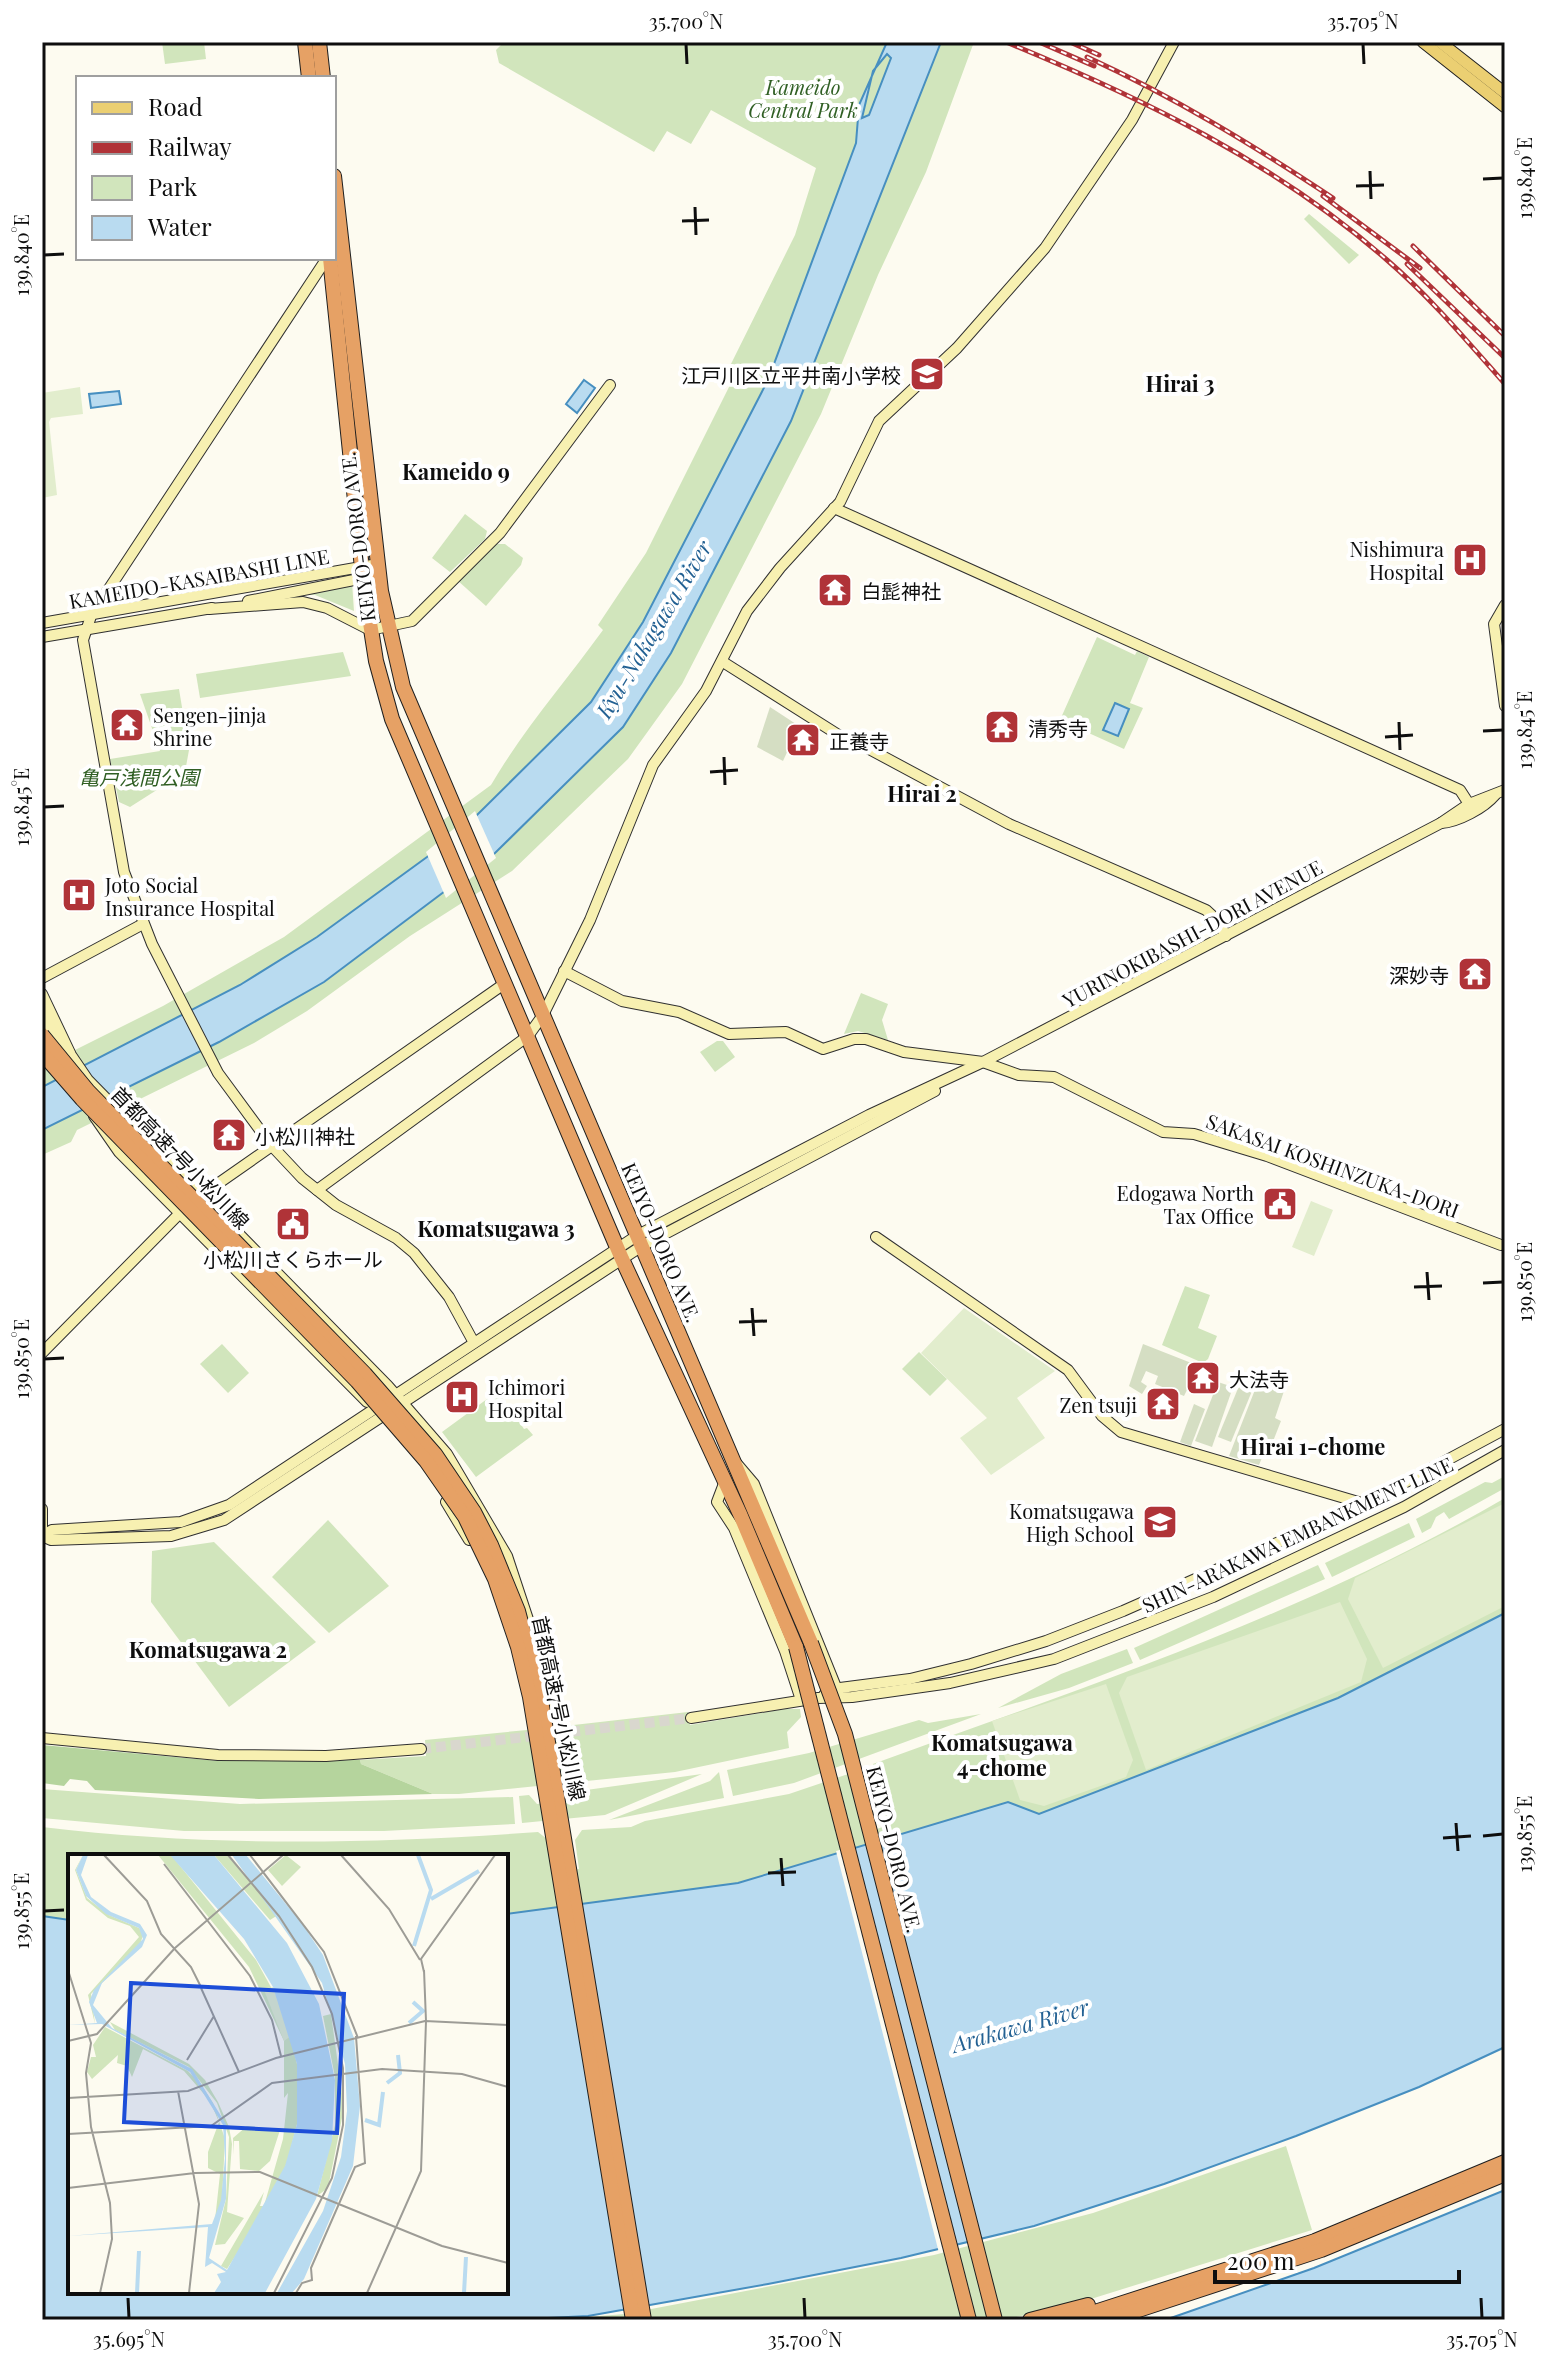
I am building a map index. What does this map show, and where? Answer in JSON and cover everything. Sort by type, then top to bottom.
[{"type":"highway","points":[[305,42],[309,76]]},
{"type":"highway","points":[[319,42],[323,76]]},
{"type":"highway","name":"KEIYO-DORO AVE.","points":[[336,210],[378,570],[387,627],[412,711],[735,1462],[804,1645],[969,2320]]},
{"type":"highway","name":"KEIYO-DORO AVE.","points":[[329,260],[370,630],[397,732],[620,1253],[845,1734],[995,2320]]},
{"type":"highway","name":"首都高速7号小松川線","points":[[42,1035],[88,1091],[398,1410],[454,1480],[491,1545],[518,1611],[540,1694],[644,2320]]},
{"type":"highway","name":"首都高速7号小松川線","points":[[42,1053],[82,1099],[382,1408],[444,1486],[481,1547],[508,1613],[534,1716],[633,2320]]},
{"type":"highway","points":[[1070,2320],[1315,2241],[1505,2162]]},
{"type":"highway","points":[[1108,2320],[1321,2250],[1505,2174]]},
{"type":"highway","points":[[1030,2320],[1126,2296],[1168,2290]]},
{"type":"main road","points":[[1423,42],[1505,107]]},
{"type":"main road","points":[[1440,42],[1505,93]]},
{"type":"street","points":[[317,1190],[528,1036],[543,1015],[603,891],[653,765],[687,720],[723,662],[747,611],[847,492],[879,421],[957,348],[1045,248],[1132,120],[1174,42]]},
{"type":"street","points":[[328,260],[84,630],[119,853],[143,924],[218,1073],[271,1145],[317,1190],[414,1253],[432,1272],[473,1341]]},
{"type":"street","points":[[209,609],[303,602],[327,608],[370,630],[406,624],[500,533],[610,385]]},
{"type":"street","points":[[834,508],[1460,790],[1469,804]]},
{"type":"street","name":"KAMEIDO-KASAIBASHI LINE","points":[[42,623],[378,570]]},
{"type":"street","name":"KAMEIDO-KASAIBASHI LINE","points":[[42,637],[209,609],[362,572]]},
{"type":"street","points":[[1505,605],[1494,624],[1505,706]]},
{"type":"street","points":[[723,662],[848,741],[858,743],[1009,824],[1206,910],[1216,918],[1226,936]]},
{"type":"street","points":[[1500,793],[1505,804]]},
{"type":"street","name":"YURINOKIBASHI-DORI AVENUE","points":[[620,1253],[869,1115],[960,1074],[1441,823],[1469,804],[1500,793]]},
{"type":"street","name":"YURINOKIBASHI-DORI AVENUE","points":[[1441,823],[1462,816],[1500,793]]},
{"type":"street","points":[[42,978],[143,924]]},
{"type":"street","name":"SAKASAI KOSHINZUKA-DORI","points":[[564,971],[622,1001],[679,1012],[729,1034],[794,1033],[823,1049],[860,1038],[904,1052],[983,1062],[1019,1075],[1054,1077],[1163,1132],[1194,1134],[1253,1151],[1501,1245]]},
{"type":"street","points":[[42,1353],[181,1211],[201,1195],[504,984]]},
{"type":"street","points":[[42,994],[60,1045],[88,1080],[400,1398],[460,1473],[507,1556],[555,1696],[550,1708],[537,1710],[528,1706],[502,1615],[479,1558],[442,1494],[378,1414],[104,1135],[60,1045],[42,1006]]},
{"type":"street","points":[[876,1237],[1068,1370],[1102,1416],[1121,1432],[1365,1504]]},
{"type":"street","points":[[42,1509],[42,1534],[52,1530],[168,1524],[207,1515],[378,1414],[473,1341],[620,1253]]},
{"type":"street","points":[[400,1398],[620,1253]]},
{"type":"street","name":"SHIN-ARAKAWA EMBANKMENT LINE","points":[[691,1718],[818,1698],[960,1667],[1046,1641],[1210,1575],[1365,1504],[1505,1429]]},
{"type":"street","name":"SHIN-ARAKAWA EMBANKMENT LINE","points":[[838,1693],[858,1696],[1031,1666],[1126,1633],[1213,1597],[1404,1507],[1505,1450]]},
{"type":"street","points":[[735,1462],[754,1484],[838,1693]]},
{"type":"street","points":[[725,1481],[717,1502],[734,1528],[785,1651],[801,1700]]},
{"type":"street","points":[[858,1696],[885,1683]]},
{"type":"street","points":[[42,1738],[218,1755],[326,1756],[421,1749]]},
{"type":"green space","points":[[162,42],[204,42],[206,59],[165,64]]},
{"type":"green space","points":[[504,42],[887,42],[859,105],[856,143],[768,380],[643,622],[591,702],[477,815],[427,857],[317,937],[240,985],[42,1087],[42,1018],[61,1057],[163,1006],[284,937],[491,785],[531,725],[603,630],[598,625],[646,553],[730,385],[725,376],[795,235],[816,168],[711,110],[691,144],[667,131],[654,152],[499,63],[496,50]]},
{"type":"green space","points":[[941,42],[974,42],[926,172],[878,275],[821,414],[682,684],[628,759],[512,871],[410,936],[307,1011],[254,1043],[77,1130],[71,1142],[42,1155],[42,1130],[219,1042],[324,982],[493,855],[623,727],[671,653],[791,421]]},
{"type":"green space","name":"Kameido Central Park","points":[[887,54],[891,58],[869,115],[862,118],[873,71]]},
{"type":"green space","points":[[1309,214],[1359,255],[1349,264],[1304,219]]},
{"type":"green space","points":[[80,387],[83,414],[51,418],[49,422],[57,495],[42,498],[42,393]]},
{"type":"green space","points":[[465,514],[487,531],[485,539],[450,572],[432,558]]},
{"type":"green space","points":[[496,544],[505,544],[523,558],[521,565],[486,606],[457,580]]},
{"type":"green space","points":[[352,582],[354,611],[315,595],[299,594]]},
{"type":"green space","points":[[1097,637],[1135,655],[1137,651],[1149,657],[1130,703],[1143,708],[1124,749],[1060,720]]},
{"type":"green space","points":[[343,652],[351,676],[200,698],[196,674]]},
{"type":"green space","name":"亀戸浅間公園","points":[[179,689],[189,750],[185,772],[130,807],[119,802],[110,759],[160,751],[140,694]]},
{"type":"green space","points":[[770,707],[799,726],[783,761],[757,747]]},
{"type":"green space","points":[[861,993],[888,1004],[882,1020],[888,1040],[858,1031],[844,1034]]},
{"type":"green space","points":[[717,1041],[723,1041],[735,1057],[715,1072],[700,1052]]},
{"type":"green space","points":[[1311,1201],[1333,1210],[1314,1256],[1292,1247]]},
{"type":"green space","points":[[1185,1286],[1210,1295],[1198,1328],[1217,1336],[1208,1359],[1203,1363],[1162,1345]]},
{"type":"green space","points":[[964,1308],[1055,1371],[1017,1398],[1045,1438],[991,1475],[960,1438],[987,1418],[921,1353]]},
{"type":"green space","points":[[222,1344],[249,1373],[228,1393],[200,1364]]},
{"type":"green space","points":[[1143,1344],[1199,1366],[1184,1396],[1155,1384],[1158,1376],[1146,1371],[1141,1382],[1147,1386],[1142,1394],[1129,1386]]},
{"type":"green space","points":[[919,1352],[947,1379],[930,1396],[902,1369]]},
{"type":"green space","points":[[1218,1382],[1233,1387],[1212,1447],[1195,1441]]},
{"type":"green space","points":[[1258,1382],[1284,1391],[1275,1418],[1281,1421],[1270,1449],[1266,1448],[1259,1465],[1229,1456]]},
{"type":"green space","points":[[1239,1386],[1252,1391],[1231,1442],[1218,1437]]},
{"type":"green space","points":[[498,1391],[524,1429],[527,1428],[533,1435],[476,1477],[442,1432]]},
{"type":"green space","points":[[1194,1404],[1205,1409],[1191,1446],[1180,1442]]},
{"type":"green space","points":[[1505,1476],[1505,1488],[1449,1519],[1444,1512],[1436,1517],[1431,1528],[1422,1533],[1416,1519],[1485,1482],[1492,1483]]},
{"type":"green space","points":[[1505,1498],[1505,1614],[1338,1698],[1039,1814],[1008,1802],[738,1883],[508,1914],[508,1854],[68,1854],[68,1920],[42,1916],[42,1827],[166,1838],[290,1842],[538,1832],[547,1839],[553,1873],[579,1869],[575,1840],[582,1830],[631,1827],[645,1821],[789,1794],[857,1771],[874,1830],[888,1825],[873,1764],[1195,1645],[1353,1578]]},
{"type":"green space","points":[[1505,1503],[1505,1606],[1383,1668],[1348,1599],[1355,1578]]},
{"type":"green space","points":[[328,1520],[389,1586],[329,1633],[272,1577]]},
{"type":"green space","points":[[1409,1523],[1415,1537],[1332,1577],[1325,1563]]},
{"type":"green space","points":[[214,1542],[316,1642],[229,1707],[151,1602],[152,1551]]},
{"type":"green space","points":[[1318,1565],[1325,1579],[1140,1660],[1134,1648]]},
{"type":"green space","points":[[1340,1602],[1367,1659],[1361,1682],[1146,1770],[1119,1693],[1127,1677]]},
{"type":"green space","points":[[1127,1649],[1133,1663],[1069,1688],[998,1708],[1061,1674]]},
{"type":"green space","points":[[1106,1684],[1133,1760],[1126,1777],[1044,1806],[1020,1800],[992,1721]]},
{"type":"green space","points":[[800,1709],[801,1717],[787,1732],[789,1748],[675,1772],[433,1794],[361,1764],[360,1760],[426,1756],[425,1740],[527,1730],[534,1745],[558,1742],[556,1727],[688,1712],[690,1725]]},
{"type":"green space","points":[[981,1714],[794,1783],[733,1796],[727,1770],[809,1753],[919,1720],[928,1723]]},
{"type":"green space","points":[[42,1745],[219,1761],[360,1760],[361,1764],[433,1794],[259,1799],[95,1790],[87,1781],[70,1779],[64,1786],[42,1783]]},
{"type":"green space","points":[[719,1772],[724,1798],[609,1820],[710,1781]]},
{"type":"green space","points":[[702,1774],[605,1815],[522,1823],[519,1796],[529,1795],[537,1804],[573,1801],[579,1791]]},
{"type":"green space","points":[[42,1789],[240,1804],[513,1797],[515,1824],[384,1831],[184,1831],[42,1818]]},
{"type":"green space","points":[[1286,2146],[1312,2230],[1062,2308],[1001,2320],[549,2320],[625,2314],[934,2255],[1093,2213]]},
{"type":"water","name":"Kyu-Nakagawa River","points":[[887,42],[941,42],[791,421],[671,653],[623,727],[493,855],[324,982],[219,1042],[42,1130],[42,1087],[240,985],[317,937],[427,857],[477,815],[591,702],[643,622],[768,380],[856,143],[859,105],[872,76],[862,118],[869,115],[891,58],[887,54],[875,68]]},
{"type":"water","points":[[584,380],[595,388],[577,413],[566,404]]},
{"type":"water","points":[[119,391],[121,404],[91,408],[89,394]]},
{"type":"water","points":[[1115,703],[1129,709],[1118,736],[1103,730]]},
{"type":"water","name":"Arakawa River","points":[[1505,1613],[1505,2047],[1419,2087],[1296,2136],[1164,2184],[1034,2226],[901,2258],[768,2284],[588,2316],[508,2320],[42,2320],[42,1916],[68,1920],[68,2294],[508,2294],[508,1914],[738,1883],[1008,1802],[1039,1814],[1338,1698]]},
{"type":"water","points":[[1505,2190],[1505,2320],[1165,2320],[1314,2268]]},
{"type":"pier","points":[[475,811],[496,858],[446,898],[426,852]]},
{"type":"pier","points":[[854,1846],[957,2248],[939,2253],[836,1851]]},
{"type":"tunnel","points":[[421,1749],[691,1718]]},
{"type":"railway","points":[[1006,42],[1107,86],[1206,135],[1299,192],[1403,274],[1505,384]]},
{"type":"railway","points":[[1039,42],[1094,66]]},
{"type":"railway","points":[[1070,42],[1099,55]]},
{"type":"railway","points":[[1087,57],[1213,123],[1333,198]]},
{"type":"railway","points":[[1323,196],[1420,268]]},
{"type":"railway","points":[[1413,246],[1505,336]]},
{"type":"railway","points":[[1407,264],[1505,358]]},
{"type":"place","name":"江戸川区立平井南小学校","points":[[927,374]]},
{"type":"place","name":"Nishimura Hospital","points":[[1470,560]]},
{"type":"place","name":"白髭神社","points":[[835,590]]},
{"type":"place","name":"Sengen-jinja Shrine","points":[[127,725]]},
{"type":"place","name":"清秀寺","points":[[1002,727]]},
{"type":"place","name":"正養寺","points":[[803,740]]},
{"type":"place","name":"Joto Social Insurance Hospital","points":[[79,895]]},
{"type":"place","name":"深妙寺","points":[[1475,974]]},
{"type":"place","name":"小松川神社","points":[[229,1135]]},
{"type":"place","name":"Edogawa North Tax Office","points":[[1280,1204]]},
{"type":"place","name":"小松川さくらホール","points":[[293,1224]]},
{"type":"place","name":"大法寺","points":[[1203,1378]]},
{"type":"place","name":"Ichimori Hospital","points":[[462,1397]]},
{"type":"place","name":"Zen tsuji","points":[[1163,1404]]},
{"type":"place","name":"Komatsugawa High School","points":[[1160,1522]]},
{"type":"district","name":"Hirai 3","points":[[1180,383]]},
{"type":"district","name":"Kameido 9","points":[[456,471]]},
{"type":"district","name":"Hirai 2","points":[[922,793]]},
{"type":"district","name":"Komatsugawa 3","points":[[496,1228]]},
{"type":"district","name":"Hirai 1-chome","points":[[1313,1446]]},
{"type":"district","name":"Komatsugawa 2","points":[[208,1649]]},
{"type":"district","name":"Komatsugawa 4-chome","points":[[1002,1754]]}]
